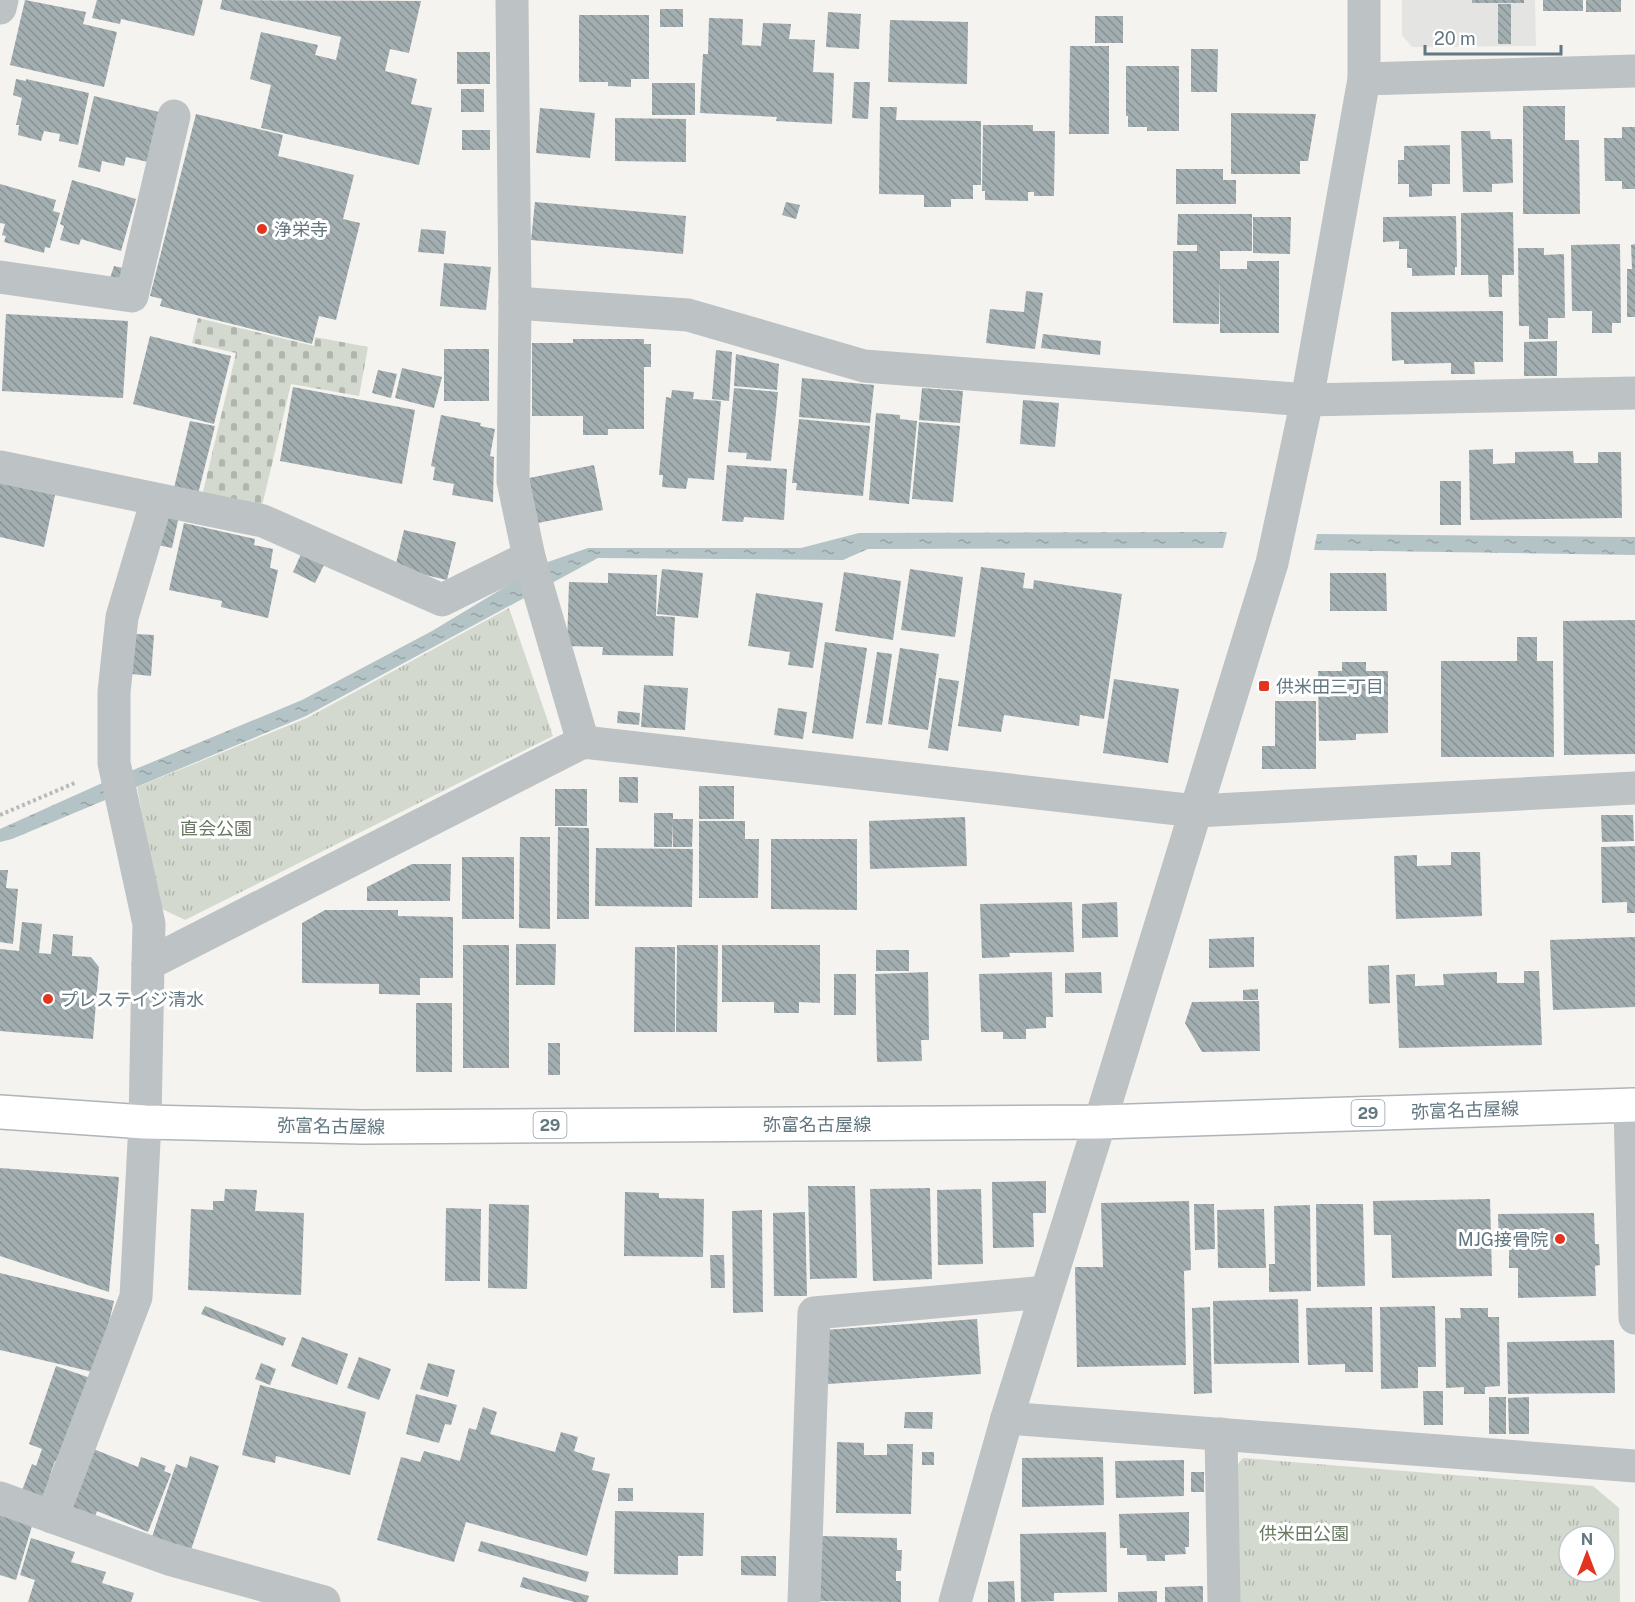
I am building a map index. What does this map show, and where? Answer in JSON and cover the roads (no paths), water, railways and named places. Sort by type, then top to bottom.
[{"type":"main road","name":"弥富名古屋線","points":[[0,1112],[145,1122],[362,1127],[1100,1122],[1632,1105]]},
{"type":"street","points":[[0,9],[2,0]]},
{"type":"street","points":[[955,1602],[1007,1418],[1272,563],[1307,400],[1364,79],[1364,0]]},
{"type":"street","points":[[518,2],[513,481],[534,573],[583,742]]},
{"type":"street","points":[[1364,79],[1635,71]]},
{"type":"street","points":[[0,277],[132,296],[174,116]]},
{"type":"street","points":[[515,303],[688,315],[864,366],[1307,400],[1635,393]]},
{"type":"street","points":[[0,467],[263,521],[442,600],[534,573]]},
{"type":"street","points":[[52,1516],[136,1297],[145,1122],[149,924],[117,777],[114,692],[122,617],[157,500]]},
{"type":"street","points":[[148,964],[583,742],[1196,811],[1635,788]]},
{"type":"street","points":[[1632,1105],[1635,1318]]},
{"type":"street","points":[[804,1602],[814,1313],[1046,1292]]},
{"type":"street","points":[[1007,1418],[1635,1466]]},
{"type":"street","points":[[1221,1434],[1224,1602]]},
{"type":"street","points":[[0,1498],[169,1559],[324,1602]]},
{"type":"water","points":[[1227,532],[1223,548],[868,549],[843,560],[598,558],[306,716],[0,842],[0,829],[109,780],[302,700],[432,631],[545,563],[588,548],[801,548],[859,533]]},
{"type":"water","points":[[1317,534],[1635,537],[1635,555],[1314,550]]},
{"type":"place","name":"浄栄寺","points":[[262,229]]},
{"type":"place","name":"供米田三丁目","points":[[1264,686]]},
{"type":"place","name":"プレステイジ清水","points":[[48,999]]},
{"type":"place","name":"MJG接骨院","points":[[1560,1239]]},
{"type":"park label","name":"直会公園","points":[[216,828]]},
{"type":"park label","name":"供米田公園","points":[[1304,1533]]}]
